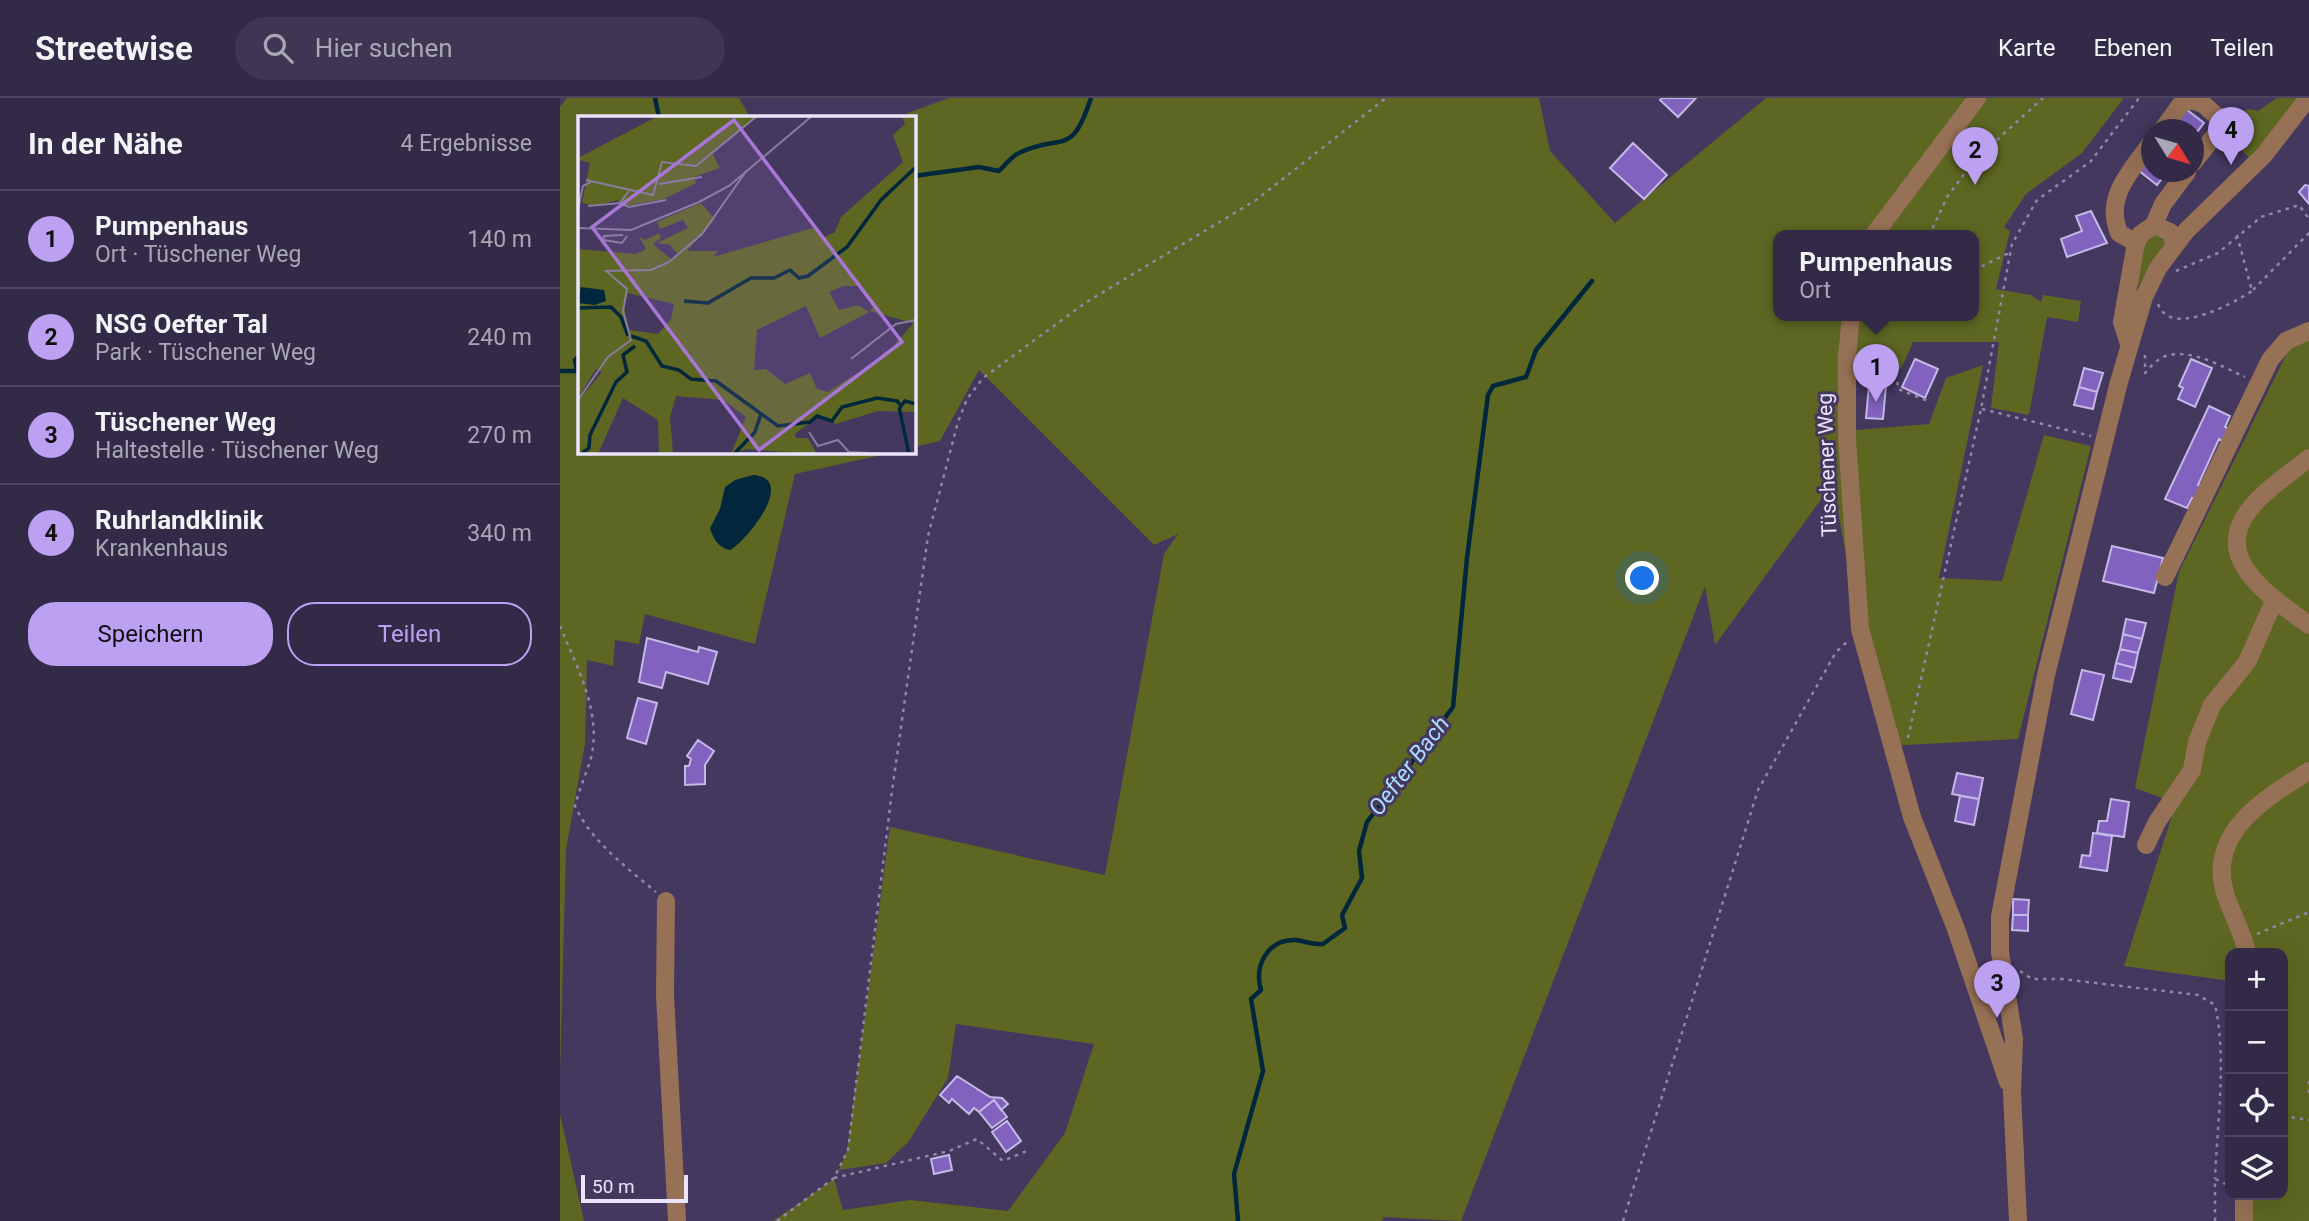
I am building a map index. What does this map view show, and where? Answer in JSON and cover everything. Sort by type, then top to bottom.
[{"type":"street","points":[[1878,230],[1977,98]]},
{"type":"street","name":"Tüschener Weg","points":[[2018,1221],[2012,1092],[2014,1039],[2000,952],[2005,880],[2041,698],[2136,347],[2152,277],[2175,245],[2264,155],[2308,98]]},
{"type":"street","points":[[2170,119],[2178,108],[2190,100],[2203,104],[2220,118],[2219,131],[2204,149]]},
{"type":"street","points":[[2141,158],[2121,187],[2114,203],[2119,233],[2136,243],[2141,234],[2154,225],[2163,204],[2180,182]]},
{"type":"street","points":[[2154,225],[2171,232],[2175,245]]},
{"type":"street","name":"Tüschener Weg","points":[[2136,243],[2122,322],[2136,347]]},
{"type":"street","name":"Tüschener Weg","points":[[1851,321],[1847,356],[1847,439],[1860,629],[1912,817],[1956,929],[2012,1092]]},
{"type":"street","points":[[2165,578],[2258,383],[2281,346],[2298,334],[2309,331]]},
{"type":"street","points":[[2309,458],[2255,502],[2239,530],[2240,562],[2256,583],[2309,625]]},
{"type":"street","points":[[2146,845],[2192,770],[2197,742],[2212,705],[2247,662],[2275,599]]},
{"type":"street","points":[[2245,947],[2222,881],[2220,866],[2225,845],[2239,823],[2309,771]]},
{"type":"street","points":[[666,901],[665,995],[677,1221]]},
{"type":"street","points":[[2244,1200],[2244,1221]]},
{"type":"path","points":[[834,1178],[848,1150],[887,831],[928,536],[958,422],[967,399],[983,378],[1086,303],[1256,200],[1386,98]]},
{"type":"path","points":[[1932,230],[1947,197],[1973,162],[2043,98]]},
{"type":"path","points":[[1907,740],[1981,409],[2009,253],[2020,226],[2037,200],[2090,162],[2139,98]]},
{"type":"path","points":[[2172,275],[2217,253],[2261,216],[2299,205],[2309,219]]},
{"type":"path","points":[[2159,298],[2161,312],[2178,321],[2229,304],[2252,291],[2309,233]]},
{"type":"path","points":[[2237,234],[2252,291]]},
{"type":"path","points":[[1979,268],[2009,253]]},
{"type":"path","points":[[2136,347],[2144,373],[2157,360],[2172,355],[2212,361],[2258,383]]},
{"type":"path","points":[[1866,376],[1896,379],[1898,389],[1928,401]]},
{"type":"path","points":[[1981,409],[2086,435]]},
{"type":"path","points":[[560,626],[580,672],[593,717],[591,757],[575,806],[582,821],[595,836],[666,901]]},
{"type":"path","points":[[1623,1221],[1758,790],[1836,652],[1860,629]]},
{"type":"path","points":[[2245,947],[2309,912]]},
{"type":"path","points":[[2000,952],[2009,952],[2020,972],[2032,979],[2178,992],[2198,995],[2215,1005],[2219,1021],[2215,1221]]},
{"type":"path","points":[[2309,1081],[2309,1095]]},
{"type":"path","points":[[2288,1117],[2309,1120]]},
{"type":"path","points":[[777,1221],[834,1178],[949,1150],[977,1139],[1003,1161],[1029,1150]]},
{"type":"path","points":[[2215,1179],[2225,1184]]},
{"type":"green space","points":[[567,98],[739,98],[749,116],[578,116],[578,453],[890,453],[795,474],[755,644],[645,614],[639,644],[615,640],[613,666],[587,660],[585,743],[566,850],[560,1073],[560,107]]},
{"type":"green space","points":[[949,98],[1539,98],[1550,151],[1615,223],[1766,98],[2124,98],[2082,153],[2026,194],[2004,227],[2010,231],[1996,289],[2031,295],[2041,302],[2043,295],[2081,301],[2078,322],[2047,317],[2029,415],[1991,408],[1999,342],[1913,342],[1901,369],[1843,377],[1843,431],[1929,424],[1946,378],[1983,365],[1939,578],[2002,581],[2044,435],[2091,446],[2018,739],[1887,746],[1864,657],[1833,483],[1715,645],[1705,586],[1461,1221],[1383,1217],[1382,1221],[773,1221],[834,1179],[843,1210],[910,1200],[1008,1211],[1065,1133],[1094,1044],[956,1024],[948,1078],[909,1141],[886,1163],[839,1170],[847,1150],[890,827],[1105,875],[1164,554],[1178,534],[1154,545],[979,370],[940,441],[915,447],[915,116],[900,116]]},
{"type":"green space","points":[[2277,98],[2300,98],[2250,158],[2236,145],[2243,119],[2242,112],[2248,109],[2258,111]]},
{"type":"green space","points":[[2158,234],[2165,243],[2136,289],[2142,241]]},
{"type":"green space","points":[[2309,340],[2309,1221],[2235,1221],[2235,1200],[2288,1200],[2288,948],[2225,948],[2225,980],[2124,966],[2176,803],[2135,788],[2179,572],[2291,345]]},
{"type":"green space","points":[[560,1114],[584,1221],[560,1221]]},
{"type":"water","points":[[753,475],[766,479],[771,487],[770,498],[746,536],[730,550],[726,549],[717,542],[710,528],[720,509],[725,487],[735,480]]},
{"type":"building","points":[[1696,98],[1678,117],[1660,100]]},
{"type":"building","points":[[2186,109],[2199,119],[2178,119]]},
{"type":"building","points":[[1633,143],[1667,175],[1644,199],[1610,168]]},
{"type":"building","points":[[2305,185],[2309,186],[2309,204],[2299,192]]},
{"type":"building","points":[[2091,211],[2107,243],[2067,257],[2061,239],[2082,231],[2076,216]]},
{"type":"building","points":[[1915,359],[1938,369],[1925,398],[1902,387]]},
{"type":"building","points":[[2191,359],[2212,368],[2195,407],[2178,399],[2183,388],[2179,386]]},
{"type":"building","points":[[2084,368],[2103,373],[2097,392],[2079,387]]},
{"type":"building","points":[[1869,385],[1886,386],[1883,419],[1866,418]]},
{"type":"building","points":[[2079,387],[2097,392],[2093,409],[2074,405]]},
{"type":"building","points":[[2209,406],[2230,416],[2225,427],[2230,429],[2224,442],[2219,439],[2198,485],[2203,487],[2197,500],[2192,498],[2187,508],[2165,499]]},
{"type":"building","points":[[2112,546],[2163,558],[2154,593],[2103,581]]},
{"type":"building","points":[[2126,619],[2146,623],[2142,639],[2123,634]]},
{"type":"building","points":[[2123,634],[2142,639],[2138,653],[2120,649]]},
{"type":"building","points":[[647,638],[698,652],[699,647],[717,652],[708,684],[666,672],[662,688],[639,682]]},
{"type":"building","points":[[2120,649],[2138,653],[2135,668],[2116,663]]},
{"type":"building","points":[[2116,663],[2135,668],[2131,682],[2113,678]]},
{"type":"building","points":[[2082,670],[2104,675],[2093,720],[2071,714]]},
{"type":"building","points":[[638,698],[657,703],[646,744],[627,738]]},
{"type":"building","points":[[698,740],[714,751],[705,765],[705,784],[685,785],[685,766],[689,766],[691,759],[687,756]]},
{"type":"building","points":[[1957,773],[1983,778],[1979,799],[1952,794]]},
{"type":"building","points":[[1960,796],[1979,799],[1974,825],[1955,821]]},
{"type":"building","points":[[2111,799],[2129,802],[2124,837],[2097,833],[2099,821],[2107,821]]},
{"type":"building","points":[[2093,833],[2112,836],[2107,871],[2080,867],[2082,855],[2090,856]]},
{"type":"building","points":[[2013,899],[2029,900],[2028,915],[2013,915]]},
{"type":"building","points":[[2013,915],[2028,915],[2028,931],[2012,930]]},
{"type":"building","points":[[957,1076],[990,1097],[1002,1098],[1008,1104],[1001,1110],[994,1100],[979,1112],[974,1108],[969,1114],[952,1099],[949,1103],[940,1095]]},
{"type":"building","points":[[994,1100],[1007,1117],[992,1128],[979,1112]]},
{"type":"building","points":[[1007,1121],[1021,1141],[1006,1152],[992,1132]]},
{"type":"building","points":[[949,1155],[952,1170],[934,1174],[931,1159]]},
{"type":"waterway","points":[[655,98],[659,116]]},
{"type":"waterway","name":"Oefter Bach","points":[[915,176],[979,167],[999,171],[1019,153],[1071,137],[1078,129],[1091,98]]},
{"type":"waterway","name":"Oefter Bach","points":[[1238,1221],[1234,1174],[1263,1071],[1251,999],[1261,990],[1261,963],[1270,949],[1277,944],[1296,940],[1323,944],[1345,928],[1342,915],[1362,878],[1359,851],[1367,822],[1453,707],[1467,558],[1488,395],[1493,386],[1526,377],[1536,350],[1592,281]]},
{"type":"waterway","name":"Oefter Bach","points":[[560,371],[577,371],[575,360],[578,357]]},
{"type":"place","name":"Ruhrlandklinik","points":[[2231,165]]},
{"type":"place","name":"NSG Oefter Tal","points":[[1975,185]]},
{"type":"place","name":"Pumpenhaus","points":[[1876,402]]},
{"type":"place","name":"Tüschener Weg","points":[[1997,1018]]}]
